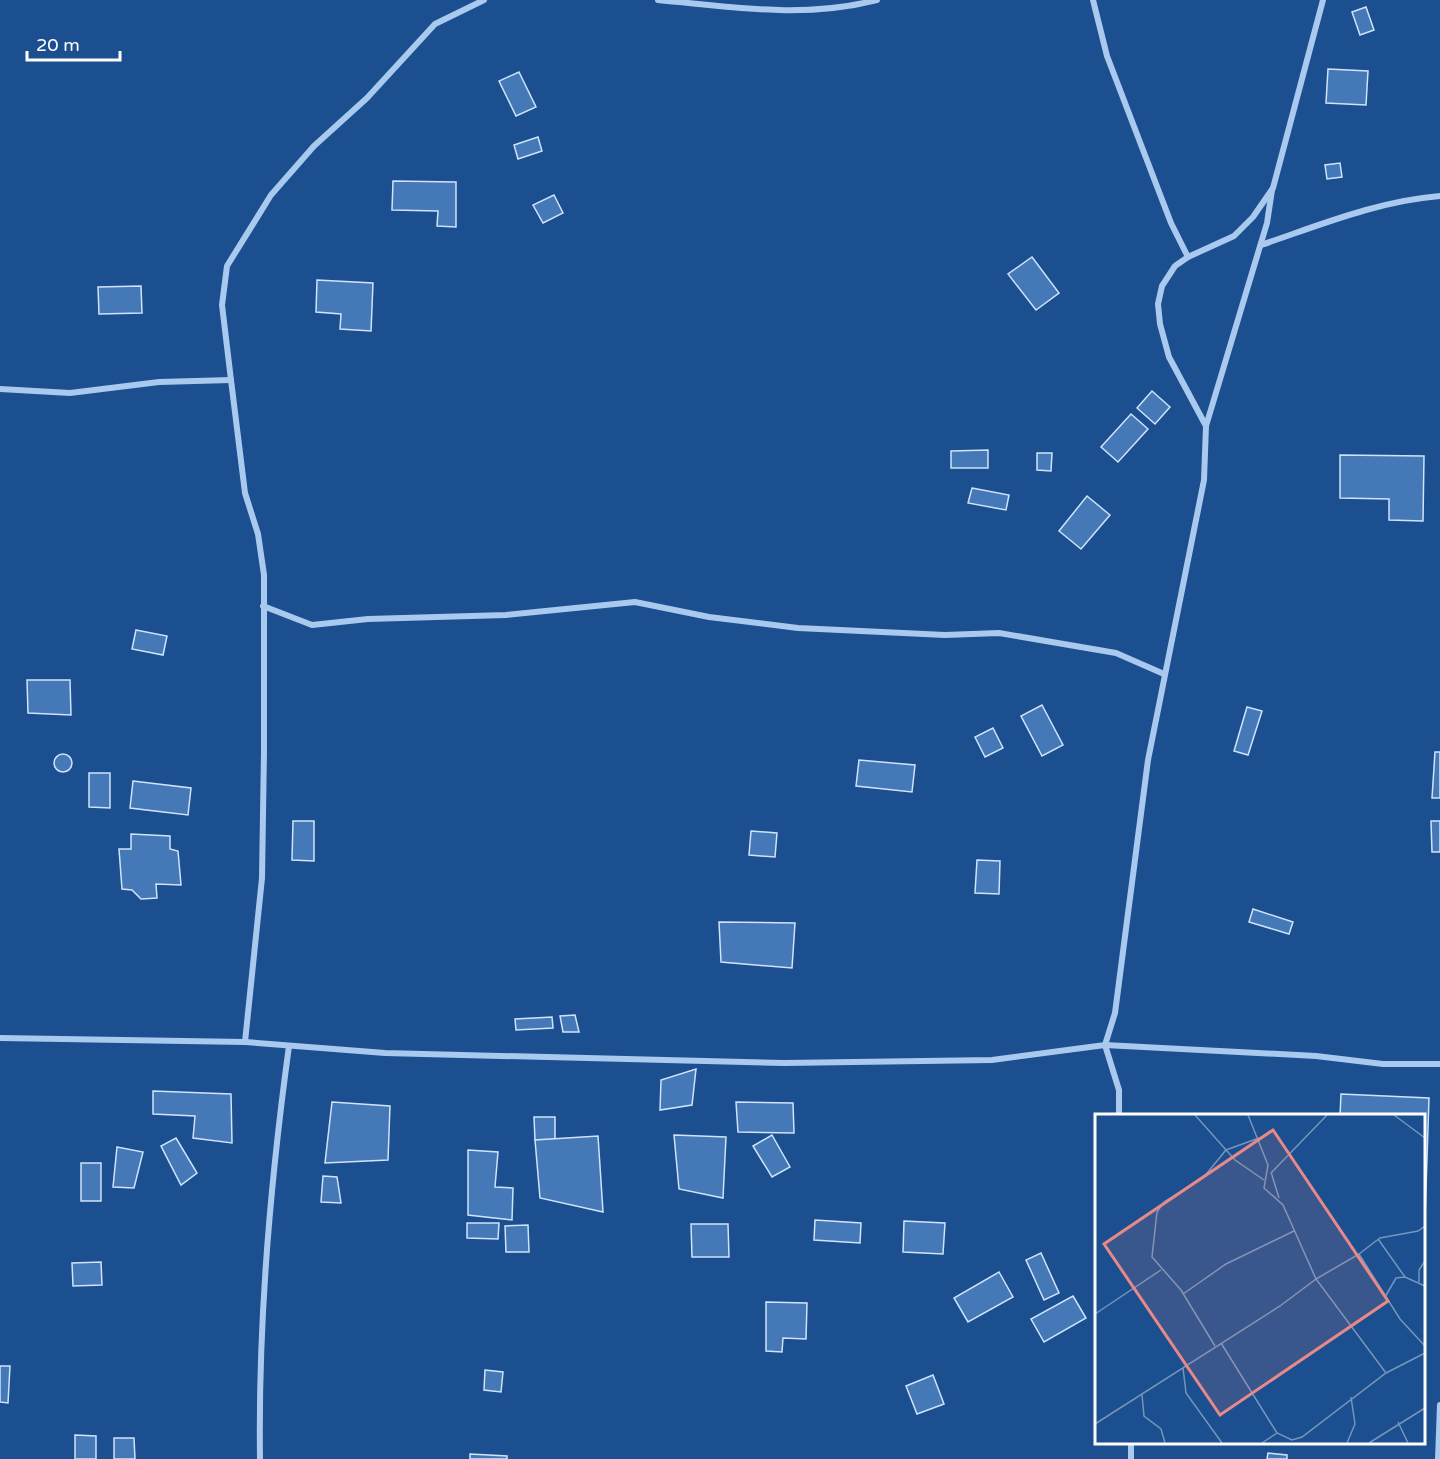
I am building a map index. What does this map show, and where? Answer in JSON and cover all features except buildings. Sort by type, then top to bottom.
[{"type":"street","points":[[245,1042],[262,878],[264,574],[258,534],[245,493],[231,380],[222,305],[227,266],[271,195],[314,146],[367,98],[435,24],[484,0]]},
{"type":"street","points":[[658,0],[772,11],[840,9],[877,0]]},
{"type":"street","points":[[1093,0],[1107,56],[1171,223],[1188,257]]},
{"type":"street","points":[[1119,1114],[1119,1090],[1105,1045],[1115,1013],[1148,760],[1204,480],[1206,426],[1261,244],[1272,188],[1323,0]]},
{"type":"street","points":[[1206,426],[1169,357],[1160,324],[1158,304],[1162,286],[1175,266],[1188,257],[1234,236],[1253,217],[1272,188]]},
{"type":"street","points":[[1261,244],[1381,205],[1408,198],[1440,196]]},
{"type":"street","points":[[0,389],[70,393],[159,382],[231,380]]},
{"type":"street","points":[[263,606],[312,625],[368,619],[506,615],[635,602],[709,617],[798,628],[945,635],[999,633],[1116,653],[1164,674]]},
{"type":"street","points":[[0,1038],[245,1042],[385,1053],[784,1063],[992,1060],[1105,1045],[1316,1056],[1383,1064],[1440,1064]]},
{"type":"street","points":[[260,1459],[259,1360],[263,1279],[270,1193],[289,1046]]},
{"type":"street","points":[[1438,1459],[1440,1405]]}]
